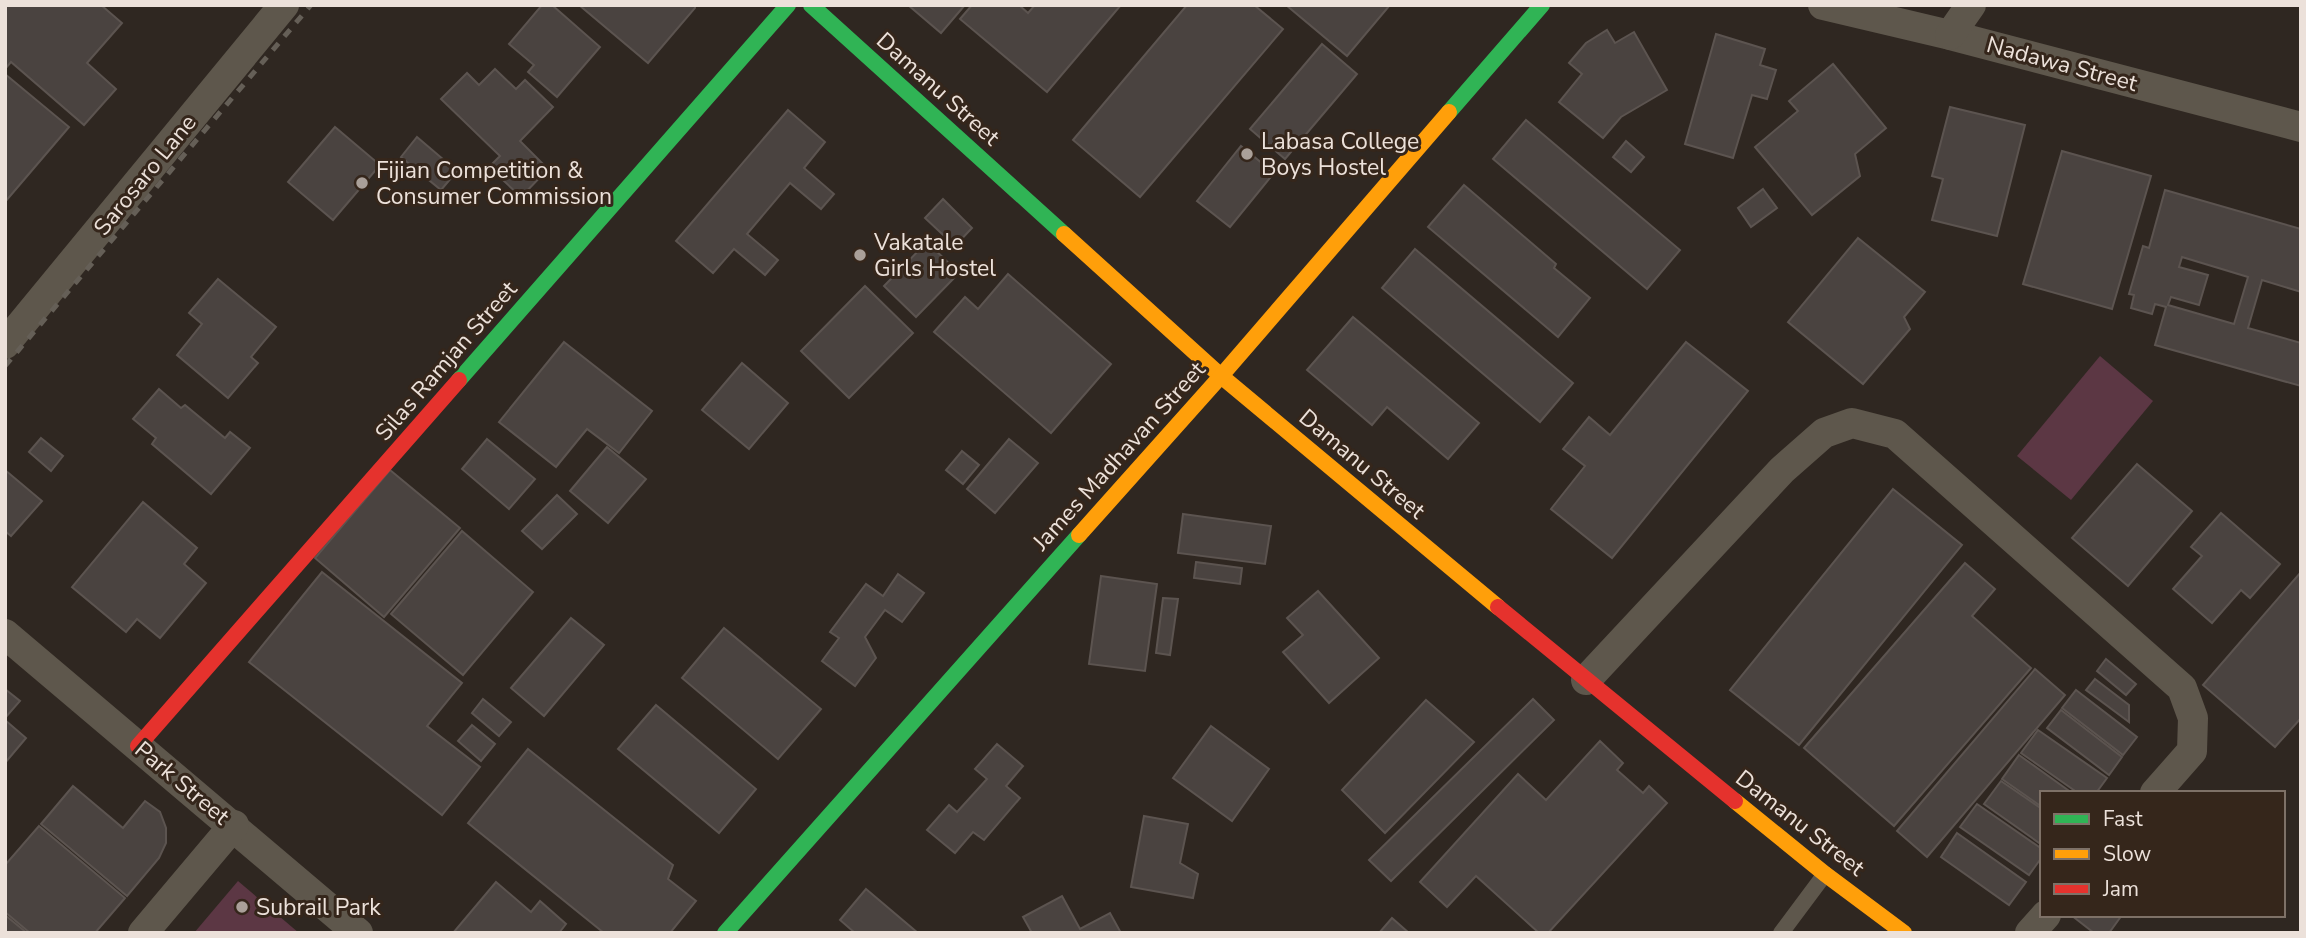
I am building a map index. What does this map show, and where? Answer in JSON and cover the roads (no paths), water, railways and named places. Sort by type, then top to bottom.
[{"type":"street","name":"Sarosaro Lane","points":[[5,344],[284,5]]},
{"type":"street","name":"Silas Ramjan Street","points":[[138,746],[788,5]]},
{"type":"street","name":"Damanu Street","points":[[811,5],[1221,376],[1586,680],[1825,874],[1904,933]]},
{"type":"street","name":"James Madhavan Street","points":[[724,933],[1221,376],[1542,5]]},
{"type":"street","name":"Nadawa Street","points":[[1823,5],[1950,34],[2301,127]]},
{"type":"street","points":[[1950,34],[1970,5]]},
{"type":"street","points":[[1586,680],[1782,470],[1824,433],[1852,423],[1895,434],[2182,688],[2193,718],[2192,751],[2157,791]]},
{"type":"street","name":"Park Street","points":[[5,634],[234,825],[358,933]]},
{"type":"street","points":[[143,933],[234,825]]},
{"type":"street","points":[[2030,933],[2044,917]]},
{"type":"lane","points":[[1781,933],[1825,874]]},
{"type":"railway","points":[[5,366],[311,5]]},
{"type":"place","name":"Labasa College Boys Hostel","points":[[1247,154]]},
{"type":"place","name":"Fijian Competition & Consumer Commission","points":[[362,183]]},
{"type":"place","name":"Vakatale Girls Hostel","points":[[860,255]]},
{"type":"place","name":"Subrail Park","points":[[242,907]]}]
